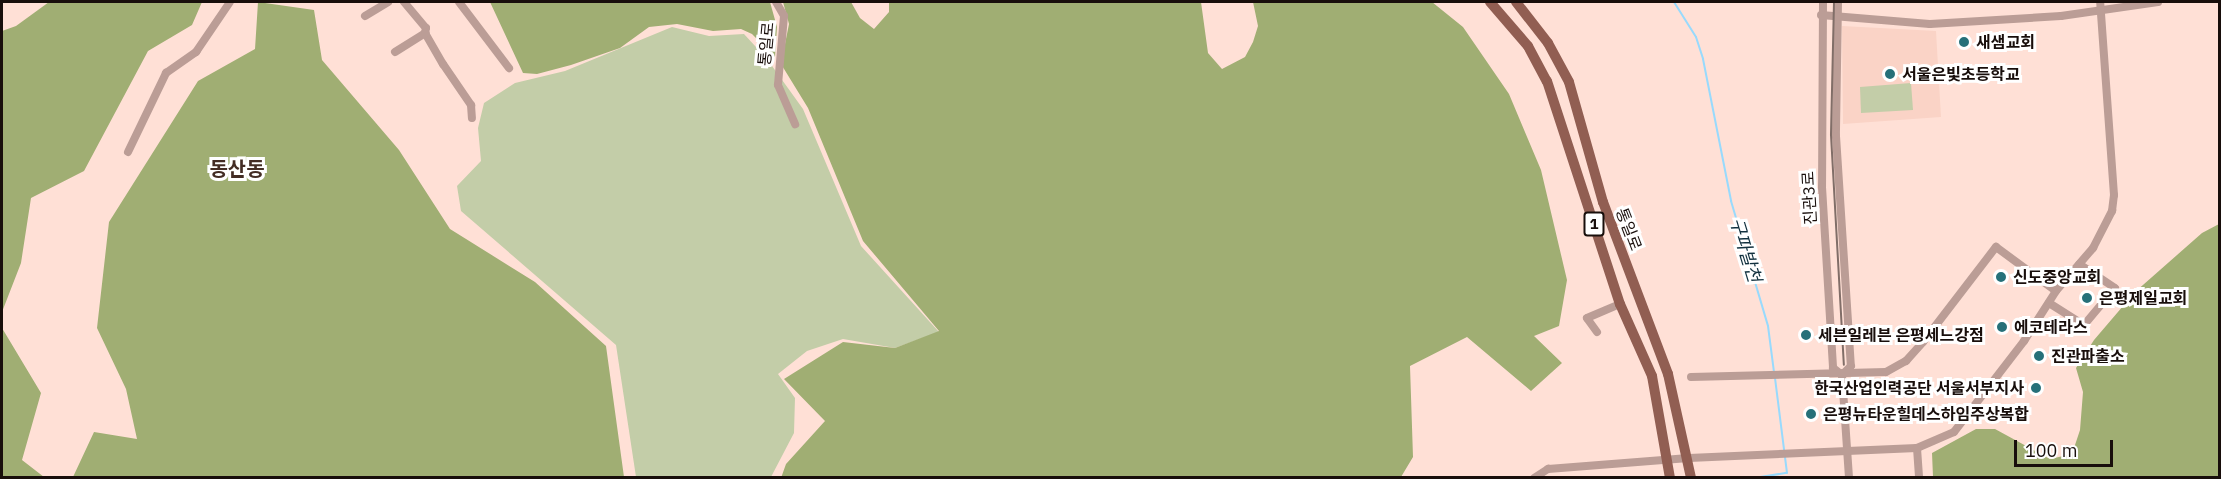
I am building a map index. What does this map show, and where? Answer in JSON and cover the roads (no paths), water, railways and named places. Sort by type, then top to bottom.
[{"type":"main road","name":"통일로","points":[[1490,2],[1528,46],[1547,81],[1620,304],[1652,376],[1671,477]]},
{"type":"main road","name":"통일로","points":[[1516,2],[1563,68],[1603,202],[1668,374],[1689,458],[1691,477]]},
{"type":"street","points":[[128,152],[166,73],[196,52],[230,2]]},
{"type":"street","points":[[365,16],[388,2]]},
{"type":"street","points":[[404,2],[426,28],[425,33],[471,105],[472,118]]},
{"type":"street","points":[[459,2],[509,68]]},
{"type":"street","name":"통일로","points":[[776,2],[784,16],[778,85],[795,124]]},
{"type":"street","name":"진관3로","points":[[1822,2],[1822,187],[1833,369],[1842,375]]},
{"type":"street","name":"진관3로","points":[[1838,2],[1836,144],[1851,366],[1842,375],[1849,477]]},
{"type":"street","points":[[1534,477],[1548,470],[1689,458],[1917,448],[1954,432],[1965,422],[2056,291],[2104,232],[2114,195],[2100,2]]},
{"type":"street","points":[[1821,15],[1929,24],[2101,11],[2158,2]]},
{"type":"street","points":[[395,52],[425,33]]},
{"type":"street","points":[[1691,377],[1842,375],[1886,372],[1906,361],[1996,247],[2056,291]]},
{"type":"street","points":[[2049,303],[2084,325],[2115,288],[2079,264]]},
{"type":"street","points":[[1597,332],[1587,318],[1620,304]]},
{"type":"street","points":[[1917,448],[1919,477]]},
{"type":"waterway","name":"구파발천","points":[[1674,2],[1696,37],[1703,59],[1731,201],[1768,326],[1774,372]]},
{"type":"waterway","name":"구파발천","points":[[1754,478],[1787,473],[1775,378]]},
{"type":"railway","points":[[1834,2],[1831,135],[1844,365]]},
{"type":"place","name":"새샘교회","points":[[1964,42]]},
{"type":"place","name":"서울은빛초등학교","points":[[1890,74]]},
{"type":"place","name":"신도중앙교회","points":[[2001,277]]},
{"type":"place","name":"은평제일교회","points":[[2087,298]]},
{"type":"place","name":"에코테라스","points":[[2002,327]]},
{"type":"place","name":"세븐일레븐 은평세느강점","points":[[1806,335]]},
{"type":"place","name":"진관파출소","points":[[2039,356]]},
{"type":"place","name":"한국산업인력공단 서울서부지사","points":[[2036,388]]},
{"type":"place","name":"은평뉴타운힐데스하임주상복합","points":[[1811,414]]},
{"type":"district","name":"동산동","points":[[237,168]]}]
